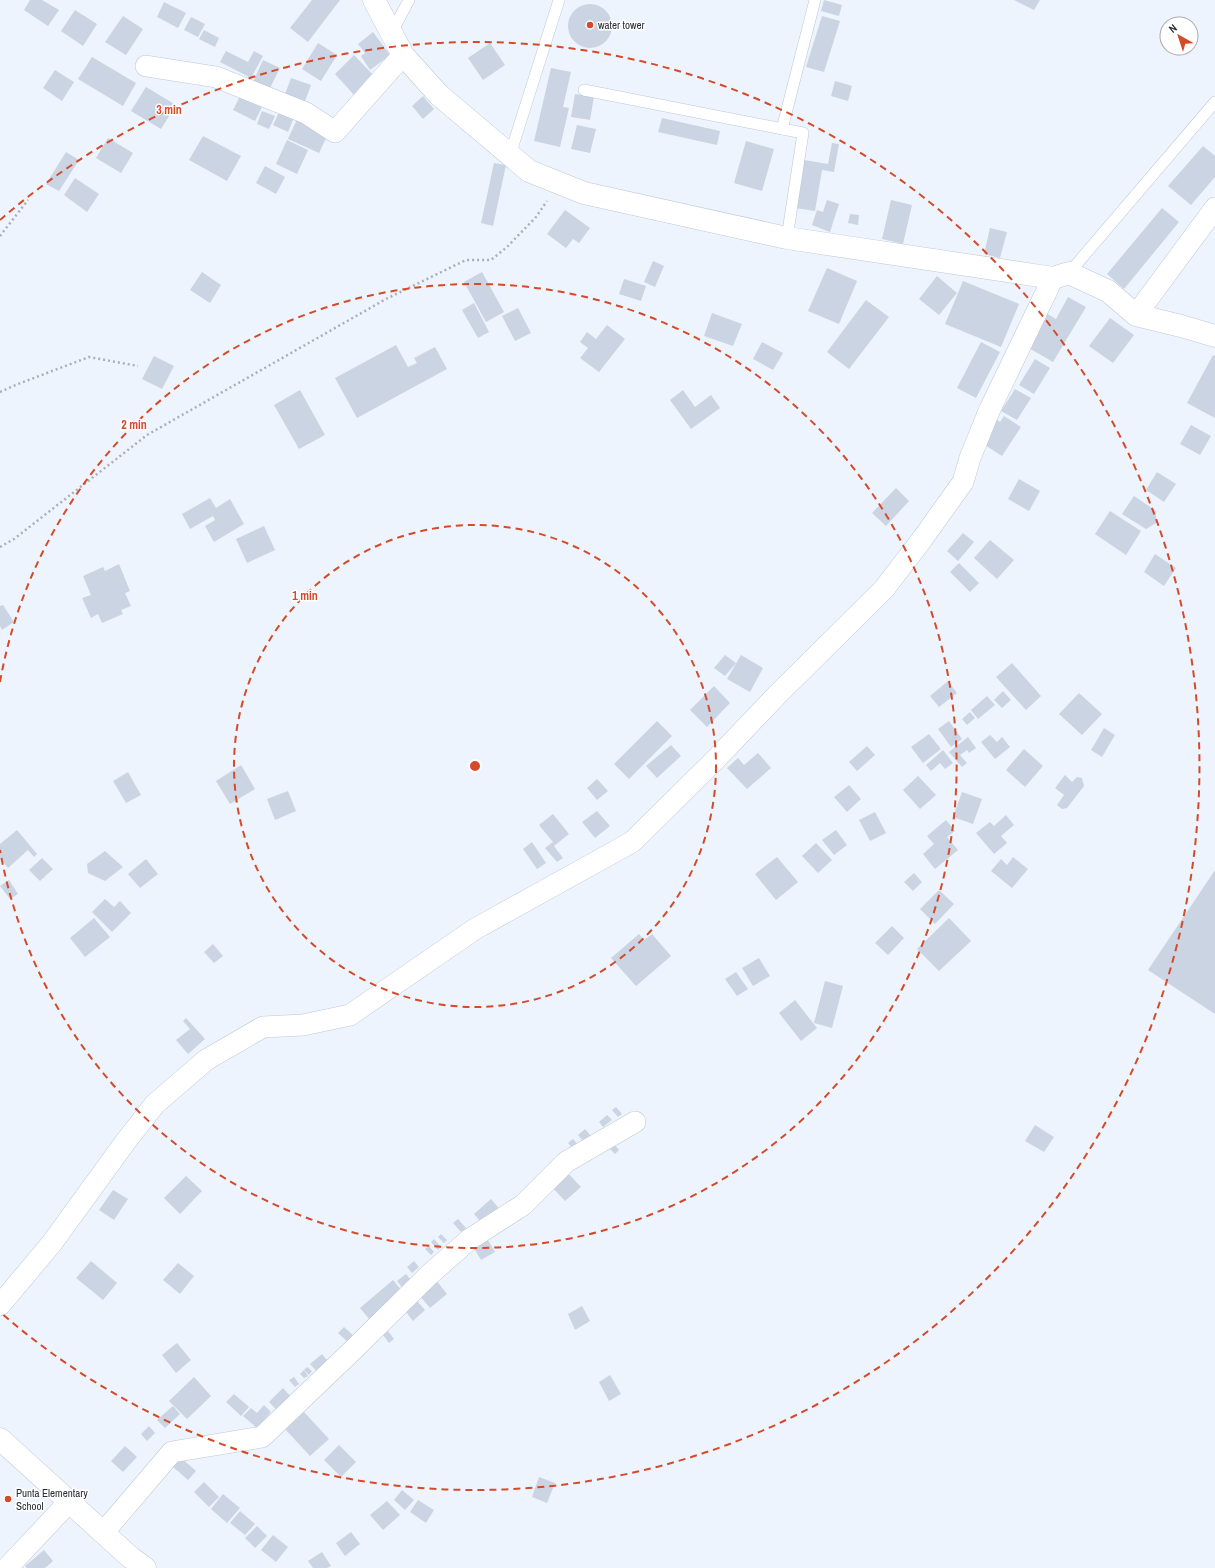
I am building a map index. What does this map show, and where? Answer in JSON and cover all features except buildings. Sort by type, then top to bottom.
[{"type":"street","points":[[374,0],[403,55],[439,95],[529,171],[584,193],[787,238],[1061,275],[1108,291],[1136,315],[1215,336]]},
{"type":"street","points":[[146,66],[216,77],[306,113],[335,132],[403,55]]},
{"type":"street","points":[[1136,315],[1215,208]]},
{"type":"street","points":[[0,1304],[52,1243],[126,1141],[156,1104],[206,1060],[262,1027],[302,1025],[350,1015],[475,929],[632,842],[884,589],[923,538],[963,482],[970,458],[989,411],[1061,275]]},
{"type":"street","points":[[103,1533],[172,1452],[262,1437],[353,1350],[429,1274],[470,1239],[523,1205],[566,1162],[635,1122]]},
{"type":"street","points":[[0,1438],[130,1558],[145,1568]]},
{"type":"street","points":[[7,1568],[69,1502]]},
{"type":"lane","points":[[391,34],[408,0]]},
{"type":"lane","points":[[510,155],[559,0]]},
{"type":"lane","points":[[782,129],[815,0]]},
{"type":"lane","points":[[584,90],[803,133],[787,238]]},
{"type":"lane","points":[[1061,275],[1215,102]]},
{"type":"path","points":[[0,547],[14,539],[147,435],[386,299],[466,260],[491,260],[507,247],[536,217],[561,183]]},
{"type":"path","points":[[0,236],[28,200]]},
{"type":"path","points":[[0,392],[89,357],[138,366]]},
{"type":"place","name":"water tower","points":[[590,25]]},
{"type":"place","name":"Punta Elementary School","points":[[8,1499]]}]
